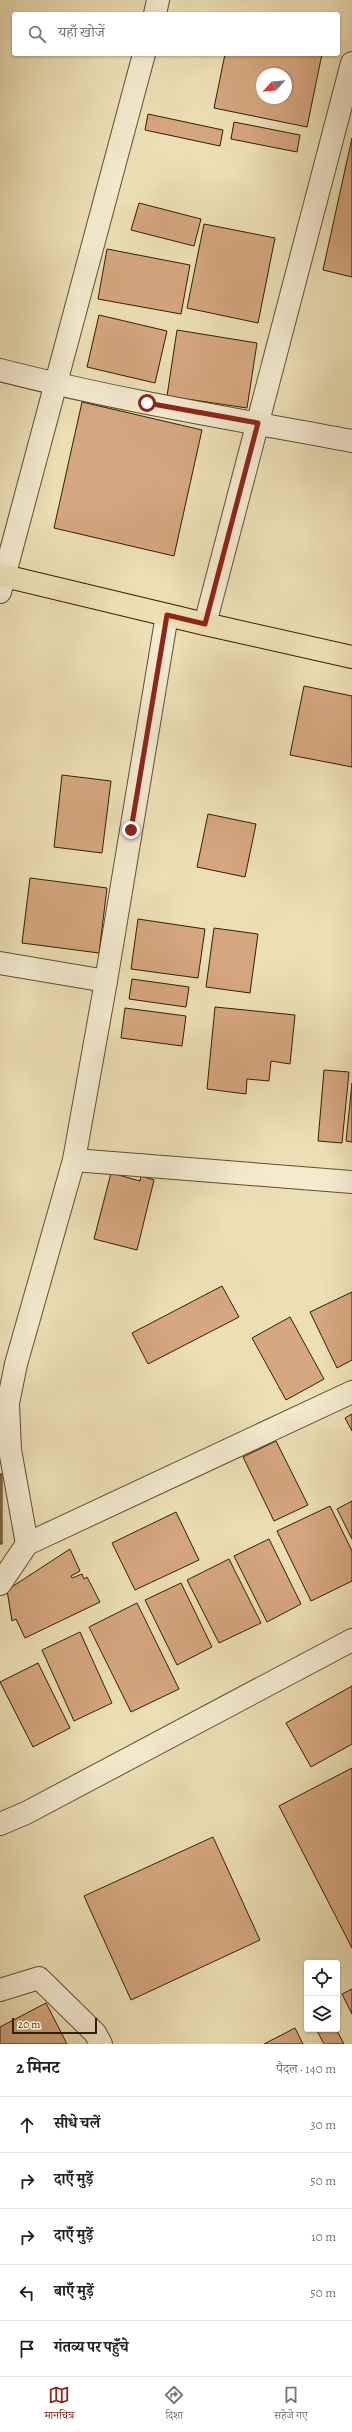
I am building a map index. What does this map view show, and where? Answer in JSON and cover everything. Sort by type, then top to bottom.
[{"type":"main road","points":[[1,581],[167,615],[352,657]]},
{"type":"street","points":[[155,12],[158,0]]},
{"type":"street","points":[[1,581],[143,56]]},
{"type":"street","points":[[205,624],[352,63]]},
{"type":"street","points":[[0,370],[55,384],[352,441]]},
{"type":"street","points":[[26,1544],[10,1450],[8,1403],[16,1364],[74,1160],[106,981],[167,615]]},
{"type":"street","points":[[0,963],[106,981]]},
{"type":"street","points":[[74,1160],[352,1182]]},
{"type":"street","points":[[0,1584],[26,1544],[352,1392]]},
{"type":"street","points":[[0,1824],[26,1813],[352,1640]]},
{"type":"street","points":[[0,1990],[39,1978],[95,2033],[101,2044]]},
{"type":"building","points":[[225,56],[322,56],[307,127],[214,108]]},
{"type":"building","points":[[148,114],[223,130],[220,146],[145,130]]},
{"type":"building","points":[[234,122],[300,135],[297,152],[231,139]]},
{"type":"building","points":[[352,138],[352,277],[323,270]]},
{"type":"building","points":[[139,203],[201,219],[194,246],[131,230]]},
{"type":"building","points":[[204,224],[275,238],[258,323],[187,308]]},
{"type":"building","points":[[107,249],[190,265],[181,314],[98,299]]},
{"type":"building","points":[[99,315],[167,331],[155,383],[87,367]]},
{"type":"building","points":[[177,330],[257,343],[247,408],[167,396]]},
{"type":"building","points":[[82,402],[202,430],[174,556],[54,528]]},
{"type":"building","points":[[304,686],[352,696],[352,767],[290,755]]},
{"type":"building","points":[[62,775],[111,781],[102,853],[54,847]]},
{"type":"building","points":[[208,814],[256,824],[245,877],[197,867]]},
{"type":"building","points":[[30,878],[107,888],[99,953],[22,943]]},
{"type":"building","points":[[138,919],[205,929],[198,978],[131,969]]},
{"type":"building","points":[[214,928],[258,934],[250,993],[206,987]]},
{"type":"building","points":[[132,979],[189,987],[186,1007],[129,999]]},
{"type":"building","points":[[215,1007],[295,1015],[290,1064],[271,1061],[269,1081],[247,1079],[246,1094],[207,1089]]},
{"type":"building","points":[[125,1008],[186,1016],[182,1046],[121,1038]]},
{"type":"building","points":[[324,1070],[349,1072],[342,1143],[318,1141]]},
{"type":"building","points":[[352,1083],[352,1142],[346,1141]]},
{"type":"building","points":[[111,1173],[140,1181],[141,1176],[154,1180],[137,1250],[94,1239]]},
{"type":"building","points":[[222,1286],[239,1317],[148,1364],[132,1333]]},
{"type":"building","points":[[352,1292],[352,1360],[337,1368],[310,1312]]},
{"type":"building","points":[[290,1317],[324,1379],[286,1400],[252,1338]]},
{"type":"building","points":[[352,1414],[352,1431],[345,1418]]},
{"type":"building","points":[[276,1441],[308,1505],[274,1521],[243,1457]]},
{"type":"building","points":[[0,1474],[2,1474],[2,1544],[0,1544]]},
{"type":"building","points":[[352,1501],[352,1539],[337,1509]]},
{"type":"building","points":[[330,1506],[352,1551],[352,1581],[311,1601],[277,1531]]},
{"type":"building","points":[[176,1512],[199,1560],[135,1590],[112,1543]]},
{"type":"building","points":[[269,1539],[301,1604],[267,1622],[234,1556]]},
{"type":"building","points":[[70,1549],[80,1571],[71,1576],[72,1578],[82,1574],[84,1579],[87,1577],[100,1602],[25,1638],[16,1619],[12,1621],[7,1590]]},
{"type":"building","points":[[229,1559],[261,1623],[219,1643],[187,1580]]},
{"type":"building","points":[[181,1583],[212,1647],[177,1665],[145,1600]]},
{"type":"building","points":[[137,1603],[179,1689],[131,1712],[89,1627]]},
{"type":"building","points":[[80,1632],[112,1703],[74,1721],[42,1650]]},
{"type":"building","points":[[38,1663],[70,1728],[33,1747],[0,1682]]},
{"type":"building","points":[[352,1686],[352,1744],[311,1767],[286,1723]]},
{"type":"building","points":[[352,1768],[352,1948],[279,1806]]},
{"type":"building","points":[[213,1837],[260,1940],[131,2000],[84,1896]]},
{"type":"building","points":[[352,1989],[352,2014],[342,1994]]},
{"type":"building","points":[[46,2003],[67,2044],[0,2044],[0,2027]]},
{"type":"building","points":[[295,2028],[303,2044],[264,2044]]},
{"type":"building","points":[[318,2032],[338,2032],[344,2044],[324,2044]]},
{"type":"route","points":[[131,830],[167,615],[205,624],[258,423],[147,403]]}]
